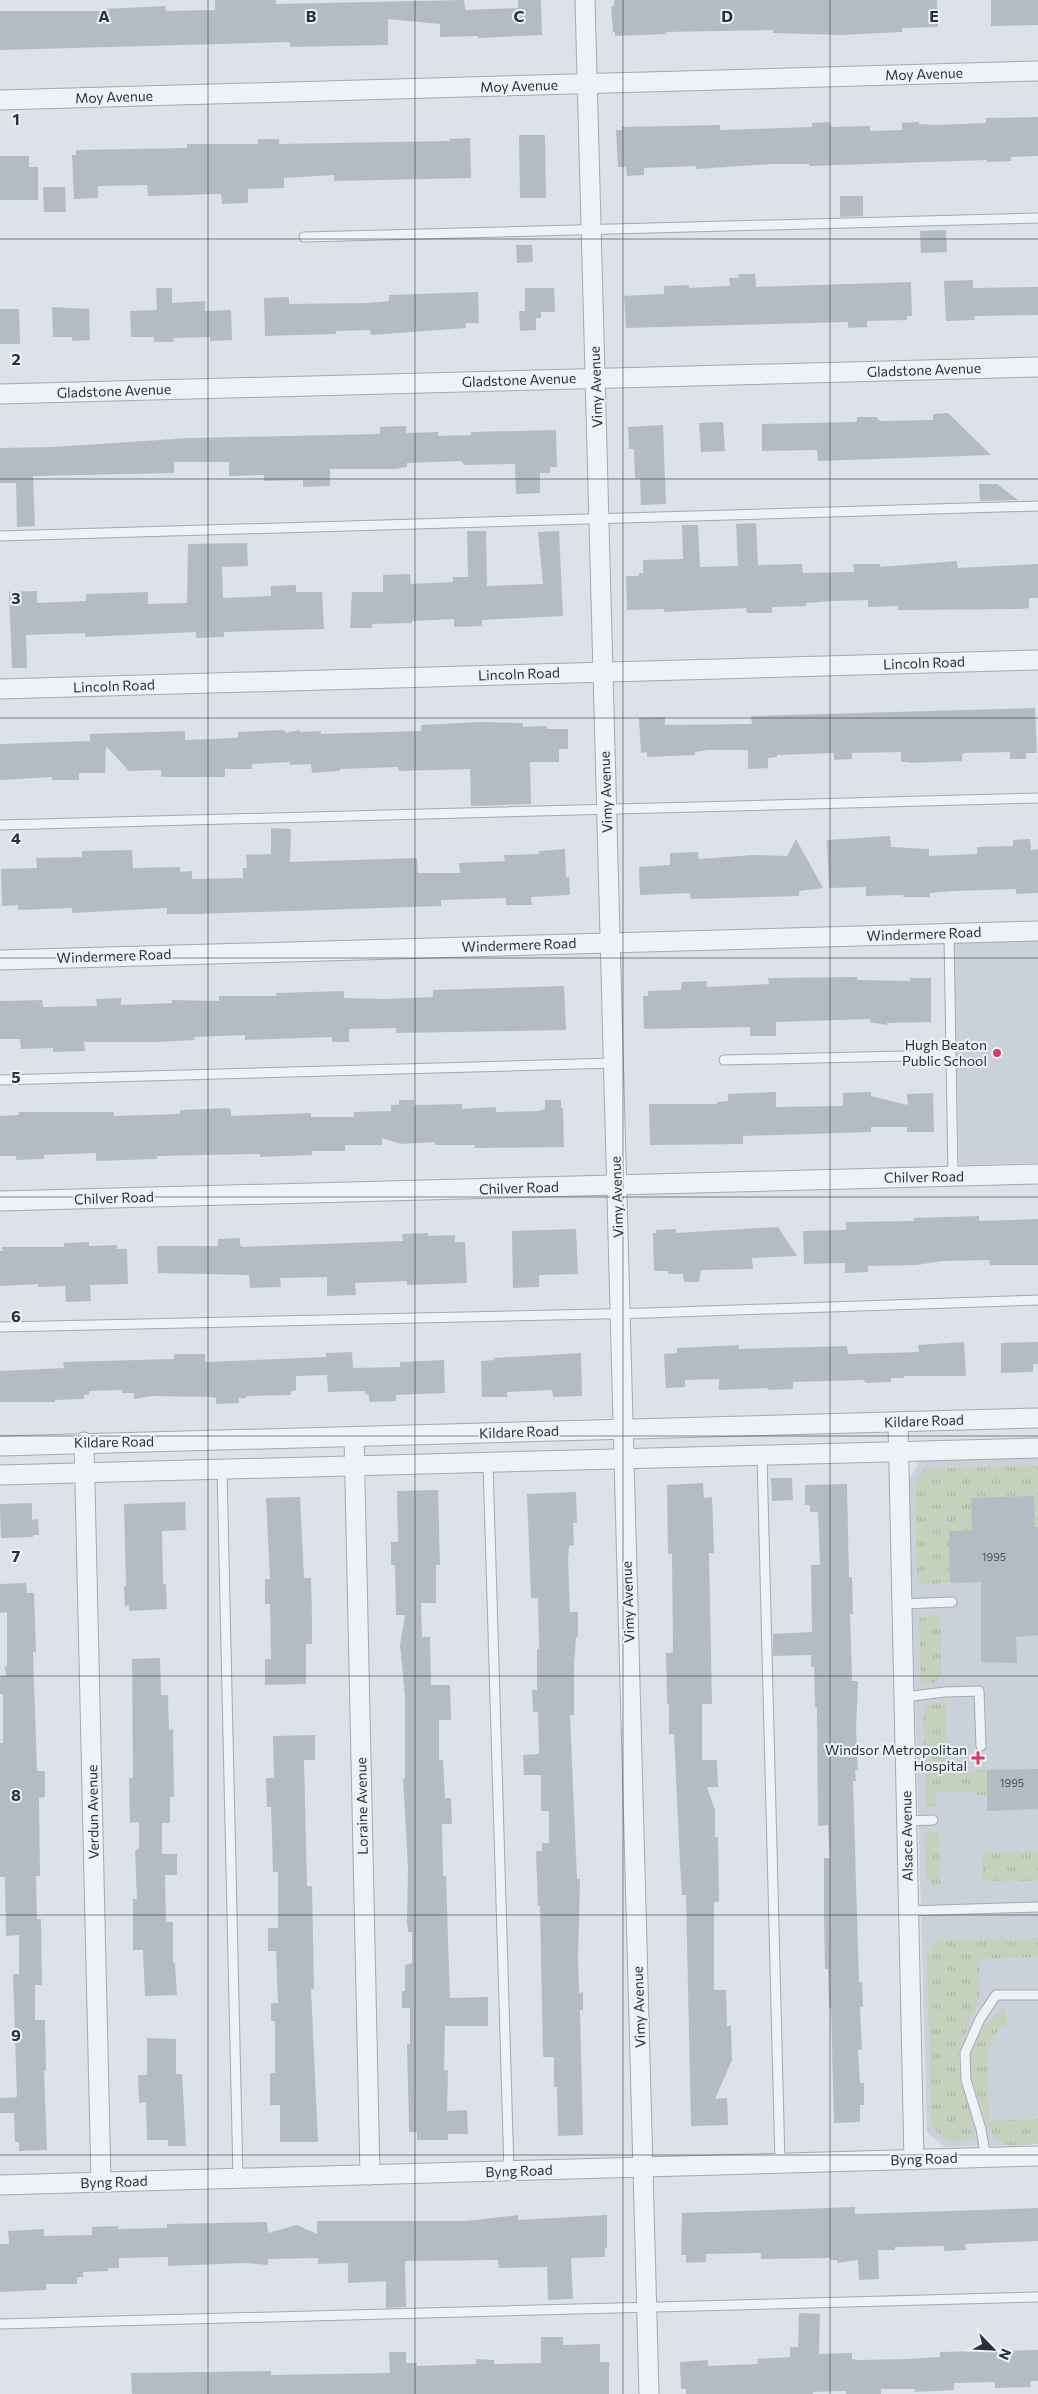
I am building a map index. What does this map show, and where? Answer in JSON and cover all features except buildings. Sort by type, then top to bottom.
[{"type":"street","name":"Vimy Avenue","points":[[585,0],[649,2394]]},
{"type":"street","name":"Moy Avenue","points":[[0,100],[1038,71]]},
{"type":"street","name":"Gladstone Avenue","points":[[0,394],[1038,367]]},
{"type":"street","name":"Lincoln Road","points":[[0,689],[1038,660]]},
{"type":"street","name":"Windermere Road","points":[[0,960],[1038,931]]},
{"type":"street","name":"Chilver Road","points":[[0,1202],[1038,1174]]},
{"type":"street","name":"Kildare Road","points":[[0,1446],[84,1442],[1038,1418]]},
{"type":"street","name":"Alsace Avenue","points":[[898,1422],[914,2160]]},
{"type":"street","name":"Loraine Avenue","points":[[354,1436],[370,2175]]},
{"type":"street","name":"Verdun Avenue","points":[[84,1442],[101,2182]]},
{"type":"street","points":[[0,1475],[1038,1448]]},
{"type":"street","name":"Byng Road","points":[[0,2185],[1038,2156]]},
{"type":"lane","points":[[304,237],[1038,218]]},
{"type":"lane","points":[[0,536],[1038,506]]},
{"type":"lane","points":[[0,825],[1038,798]]},
{"type":"lane","points":[[949,934],[953,1176]]},
{"type":"lane","points":[[724,1060],[951,1054]]},
{"type":"lane","points":[[0,1080],[614,1063]]},
{"type":"lane","points":[[0,1327],[620,1313],[1038,1300]]},
{"type":"lane","points":[[762,1456],[780,2163]]},
{"type":"lane","points":[[488,1463],[509,2171]]},
{"type":"lane","points":[[222,1470],[238,2178]]},
{"type":"lane","points":[[902,1604],[952,1602]]},
{"type":"lane","points":[[904,1697],[945,1692],[979,1691],[981,1746]]},
{"type":"lane","points":[[907,1821],[933,1820]]},
{"type":"lane","points":[[908,1911],[1038,1907]]},
{"type":"lane","points":[[986,2158],[981,2129],[966,2080],[965,2053],[980,2020],[996,1995],[1038,1995]]},
{"type":"lane","points":[[0,2324],[1038,2297]]},
{"type":"shaded area","name":"Hugh Beaton Public School","points":[[1038,941],[1038,1163],[959,1165],[954,943]]},
{"type":"shaded area","name":"Windsor Metropolitan Hospital","points":[[1038,1458],[1038,2144],[945,2147],[927,2132],[909,1479],[920,1461]]},
{"type":"green space","points":[[1038,1465],[1038,1527],[1035,1527],[1034,1497],[971,1498],[972,1531],[949,1531],[950,1583],[925,1584],[917,1579],[915,1481],[924,1469]]},
{"type":"green space","points":[[933,1614],[941,1617],[941,1676],[932,1684],[921,1685],[919,1619]]},
{"type":"green space","points":[[945,1702],[945,1772],[987,1770],[987,1795],[975,1795],[974,1792],[936,1792],[936,1806],[926,1807],[923,1705]]},
{"type":"green space","points":[[925,1833],[939,1833],[940,1883],[933,1885],[926,1877]]},
{"type":"green space","points":[[1038,1851],[1038,1881],[982,1881],[983,1852]]},
{"type":"green space","points":[[1038,1938],[1038,1957],[980,1959],[979,2000],[959,2050],[958,2067],[974,2125],[974,2136],[961,2142],[949,2141],[939,2134],[931,2123],[927,1955],[931,1946],[939,1940]]},
{"type":"green space","points":[[1005,2007],[1007,2025],[999,2028],[987,2049],[990,2121],[1038,2119],[1038,2143],[1036,2144],[1009,2145],[1001,2143],[994,2137],[989,2129],[971,2074],[972,2055],[979,2036],[991,2020]]},
{"type":"place","name":"Hugh Beaton Public School","points":[[997,1053]]},
{"type":"place","name":"Windsor Metropolitan Hospital","points":[[978,1758]]}]
